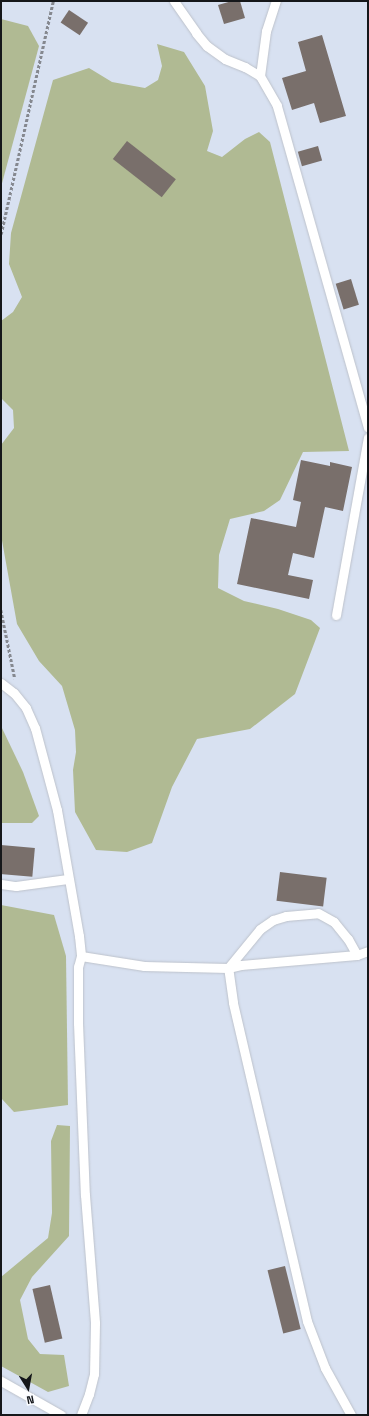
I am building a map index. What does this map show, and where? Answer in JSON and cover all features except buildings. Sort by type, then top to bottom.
[{"type":"lane","points":[[174,1],[207,46],[226,59],[245,67],[260,76],[277,106],[368,427]]},
{"type":"lane","points":[[260,76],[266,31],[276,1]]},
{"type":"lane","points":[[336,615],[368,438]]},
{"type":"lane","points":[[1,683],[14,693],[26,708],[45,762],[57,810],[79,936],[80,956],[78,967],[78,1023],[85,1195],[95,1323],[94,1374],[89,1394],[81,1415]]},
{"type":"lane","points":[[1,884],[16,886],[68,879]]},
{"type":"lane","points":[[351,1415],[325,1368],[305,1314],[233,1002],[228,968],[260,929],[273,920],[286,916],[318,914],[334,922],[348,939],[357,954]]},
{"type":"lane","points":[[80,956],[144,966],[228,968],[241,965],[357,954],[368,951]]},
{"type":"lane","points":[[1,1381],[61,1415]]},
{"type":"path","points":[[1,234],[53,1]]},
{"type":"path","points":[[1,610],[15,676],[14,693]]},
{"type":"shaded area","points":[[1,1],[368,1],[368,1415],[1,1415]]},
{"type":"green space","points":[[1,19],[28,26],[39,46],[1,187]]},
{"type":"green space","points":[[157,44],[184,52],[205,86],[213,131],[207,151],[222,157],[245,139],[259,132],[270,142],[349,451],[303,452],[280,500],[264,511],[230,519],[219,555],[218,588],[244,601],[278,609],[311,620],[320,628],[295,694],[250,729],[197,739],[172,787],[152,843],[127,852],[96,850],[75,812],[73,770],[76,752],[75,730],[62,686],[39,661],[17,624],[1,535],[1,445],[14,428],[13,410],[1,398],[1,321],[13,312],[22,297],[9,264],[11,233],[53,80],[89,68],[112,82],[145,88],[158,80],[162,66]]},
{"type":"green space","points":[[1,726],[23,772],[39,816],[32,823],[1,823]]},
{"type":"green space","points":[[1,905],[54,915],[66,956],[68,1105],[14,1112],[1,1098]]},
{"type":"green space","points":[[57,1125],[70,1126],[69,1236],[32,1277],[20,1300],[28,1339],[40,1354],[64,1355],[69,1386],[48,1392],[1,1366],[1,1277],[48,1238],[52,1213],[51,1141]]}]
